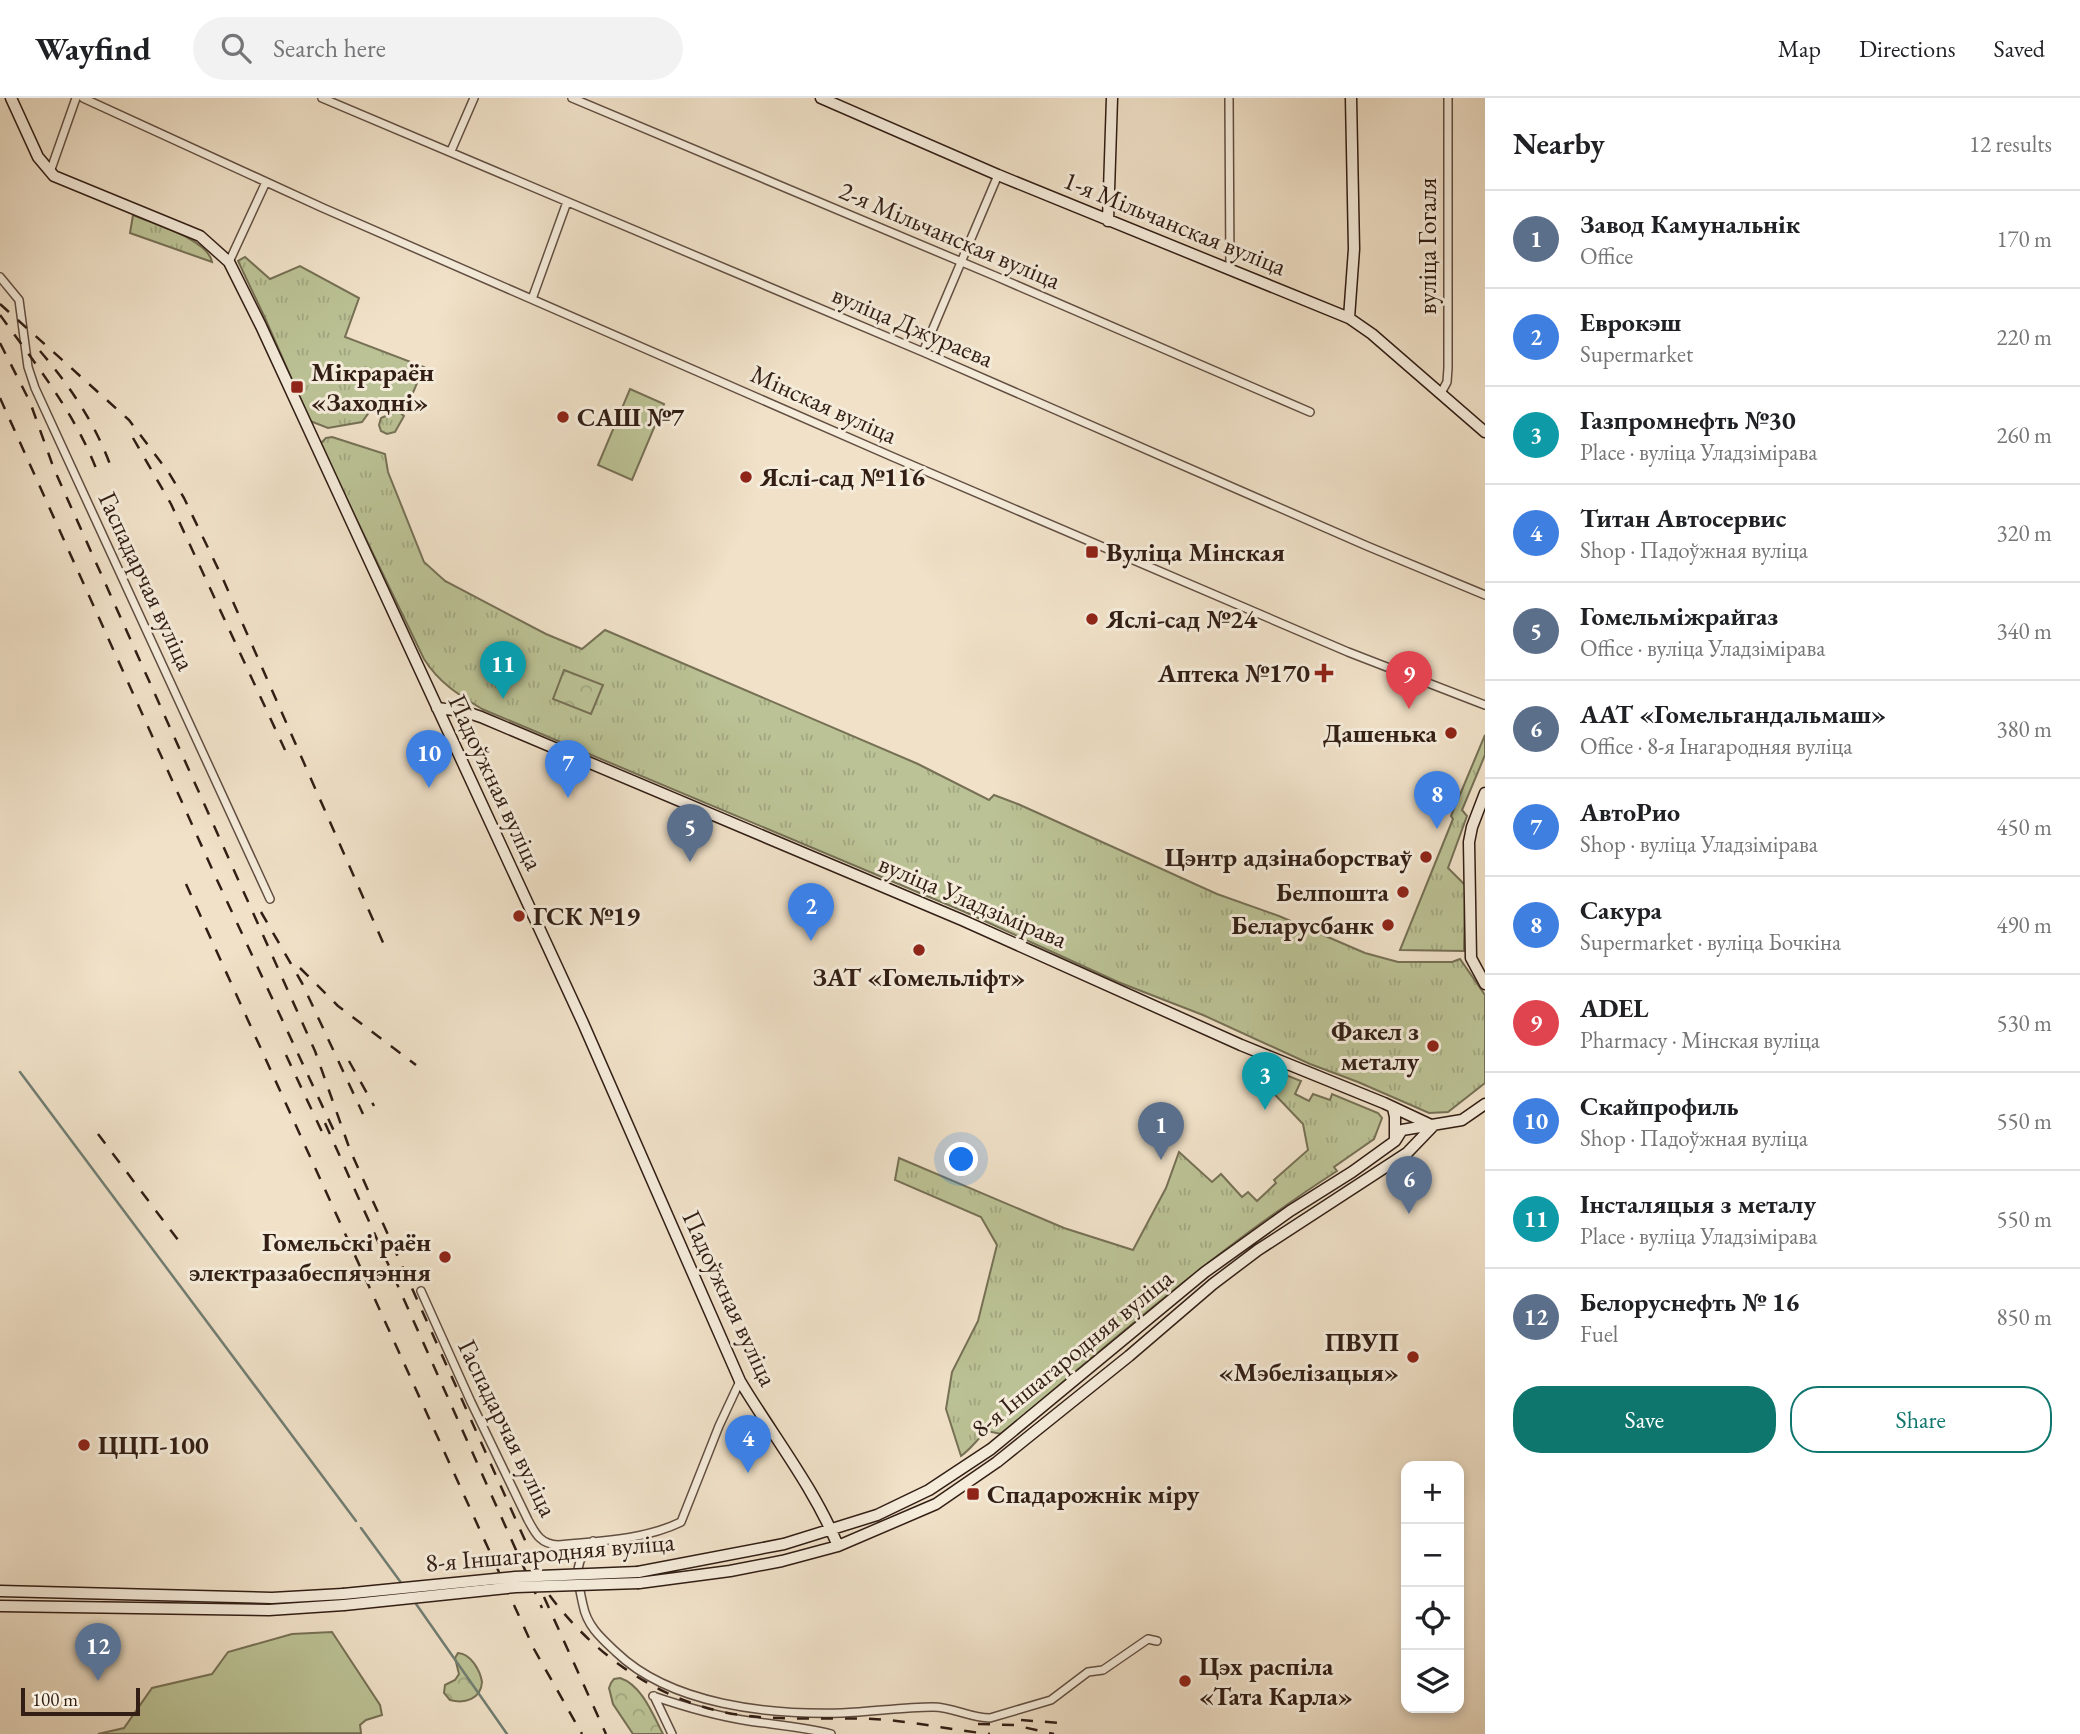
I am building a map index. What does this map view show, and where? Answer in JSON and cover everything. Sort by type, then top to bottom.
[{"type":"main road","points":[[11,98],[38,157],[50,173]]},
{"type":"main road","name":"1-я Мільчанская вуліца","points":[[823,98],[998,175],[1349,318],[1485,432]]},
{"type":"main road","points":[[1108,220],[1112,98]]},
{"type":"main road","points":[[1349,318],[1354,248],[1352,98]]},
{"type":"main road","name":"Падоўжная вуліца","points":[[50,173],[77,187],[200,236],[229,262],[583,1023],[740,1381],[765,1424],[808,1485],[838,1546]]},
{"type":"main road","name":"вуліца Уладзімірава","points":[[437,708],[463,711],[481,718],[949,915],[1241,1045],[1433,1126]]},
{"type":"main road","points":[[1485,793],[1469,842],[1471,958],[1485,984]]},
{"type":"main road","points":[[1433,1126],[1462,1120],[1485,1104]]},
{"type":"main road","points":[[1393,1108],[1395,1140]]},
{"type":"main road","name":"8-я Іншагародняя вуліца","points":[[638,1578],[831,1531],[901,1504],[929,1490],[981,1457],[1205,1272],[1290,1211],[1352,1172],[1395,1140],[1402,1130],[1416,1126],[1433,1126]]},
{"type":"main road","name":"8-я Іншагародняя вуліца","points":[[0,1606],[293,1609],[343,1600],[638,1578],[769,1563],[838,1546],[936,1504],[997,1462],[1129,1356],[1213,1284],[1258,1250],[1407,1153],[1433,1126]]},
{"type":"main road","name":"8-я Іншагародняя вуліца","points":[[0,1591],[343,1600]]},
{"type":"main road","points":[[60,1593],[60,1607]]},
{"type":"main road","points":[[211,1597],[213,1609]]},
{"type":"street","points":[[50,173],[76,98]]},
{"type":"street","name":"Мінская вуліца","points":[[83,98],[266,182],[974,493],[1348,652],[1485,705]]},
{"type":"street","name":"вуліца Джураева","points":[[322,98],[923,352],[1356,542],[1485,595]]},
{"type":"street","points":[[451,151],[474,98]]},
{"type":"street","name":"2-я Мільчанская вуліца","points":[[572,98],[1310,412]]},
{"type":"street","points":[[1229,98],[1230,270]]},
{"type":"street","name":"вуліца Гогаля","points":[[1441,393],[1447,382],[1449,341],[1448,98]]},
{"type":"street","points":[[923,352],[998,175]]},
{"type":"street","points":[[229,262],[266,182]]},
{"type":"street","points":[[531,299],[567,202]]},
{"type":"street","name":"Гаспадарчая вуліца","points":[[0,277],[19,300],[28,367],[35,388],[270,899]]},
{"type":"street","name":"Гаспадарчая вуліца","points":[[421,1291],[471,1402],[539,1538],[547,1544],[593,1541],[664,1530],[681,1522],[740,1381]]},
{"type":"street","points":[[593,1541],[578,1563],[578,1578],[587,1621],[596,1634],[631,1667],[665,1685],[703,1700],[771,1711],[839,1713],[938,1707],[990,1718],[1051,1700],[1088,1672],[1103,1670],[1148,1639],[1157,1641]]},
{"type":"street","points":[[672,1734],[653,1696],[717,1715],[808,1728],[831,1734]]},
{"type":"green space","points":[[133,215],[191,239],[201,246],[212,262],[130,233]]},
{"type":"green space","points":[[245,257],[270,279],[300,266],[359,298],[345,337],[424,367],[412,395],[396,406],[373,407],[362,422],[328,428],[310,421],[238,261]]},
{"type":"green space","points":[[630,389],[664,404],[632,480],[598,465]]},
{"type":"green space","points":[[398,411],[404,416],[395,432],[387,434],[381,431],[381,418]]},
{"type":"green space","points":[[332,437],[385,454],[388,472],[424,562],[445,581],[546,634],[582,649],[605,630],[918,764],[989,800],[994,795],[1018,804],[1217,894],[1279,916],[1365,953],[1398,962],[1452,962],[1460,959],[1485,995],[1485,1083],[1448,1112],[1429,1113],[1310,1064],[1203,1015],[1118,982],[965,912],[482,709],[443,682],[424,659],[320,444],[326,438]]},
{"type":"green space","points":[[564,670],[603,685],[591,714],[553,699]]},
{"type":"green space","points":[[1485,735],[1485,755],[1462,810],[1467,816],[1448,868],[1465,885],[1464,951],[1400,950],[1453,819],[1451,816]]},
{"type":"green space","points":[[1268,1068],[1301,1081],[1295,1094],[1309,1101],[1313,1094],[1330,1100],[1332,1094],[1378,1113],[1382,1118],[1374,1139],[1334,1167],[1337,1171],[1206,1264],[1001,1434],[987,1431],[961,1456],[946,1409],[952,1372],[978,1321],[997,1245],[981,1217],[895,1180],[899,1158],[1064,1228],[1133,1250],[1166,1188],[1179,1152],[1212,1182],[1221,1174],[1242,1197],[1248,1192],[1257,1201],[1276,1183],[1274,1180],[1308,1150],[1303,1124],[1261,1080],[1262,1072]]},
{"type":"green space","points":[[332,1632],[380,1705],[382,1715],[360,1725],[361,1733],[98,1734],[124,1728],[152,1688],[212,1674],[228,1652],[292,1634]]},
{"type":"green space","points":[[458,1653],[467,1656],[474,1663],[482,1682],[479,1693],[471,1699],[461,1701],[450,1700],[444,1693],[445,1685],[455,1680],[459,1674],[455,1658]]},
{"type":"green space","points":[[620,1678],[641,1694],[663,1734],[633,1734],[613,1704],[609,1688],[614,1679]]},
{"type":"waterway","points":[[20,1072],[356,1521]]},
{"type":"waterway","points":[[361,1528],[402,1584]]},
{"type":"waterway","points":[[414,1601],[507,1734]]},
{"type":"railway","points":[[0,304],[129,420],[169,473],[184,498],[223,579],[385,947]]},
{"type":"railway","points":[[0,315],[68,412],[99,476]]},
{"type":"railway","points":[[0,343],[30,402],[54,469],[315,1051],[350,1150],[550,1596],[588,1639],[610,1658],[658,1689],[712,1709],[773,1718],[888,1720],[990,1734]]},
{"type":"railway","points":[[40,351],[82,407],[112,470]]},
{"type":"railway","points":[[0,398],[217,880],[334,1131]]},
{"type":"railway","points":[[133,438],[171,504],[285,750]]},
{"type":"railway","points":[[186,884],[534,1649],[582,1734]]},
{"type":"railway","points":[[261,912],[302,983],[363,1114]]},
{"type":"railway","points":[[300,968],[338,1006],[416,1065]]},
{"type":"railway","points":[[286,1055],[323,1134]]},
{"type":"railway","points":[[349,1061],[374,1106]]},
{"type":"railway","points":[[325,1123],[542,1608]]},
{"type":"railway","points":[[98,1134],[181,1244]]},
{"type":"railway","points":[[544,1597],[606,1734]]},
{"type":"railway","points":[[1021,1720],[1061,1723]]},
{"type":"railway","points":[[978,1724],[1014,1725],[1054,1734]]},
{"type":"place","name":"Мікрараён «Заходні»","points":[[297,387]]},
{"type":"place","name":"САШ №7","points":[[563,417]]},
{"type":"place","name":"Яслі-сад №116","points":[[746,477]]},
{"type":"place","name":"Вуліца Мінская","points":[[1092,552]]},
{"type":"place","name":"Яслі-сад №24","points":[[1092,619]]},
{"type":"place","name":"Аптека №170","points":[[1324,673]]},
{"type":"place","name":"Інсталяцыя з металу","points":[[503,699]]},
{"type":"place","name":"ADEL","points":[[1409,709]]},
{"type":"place","name":"Дашенька","points":[[1451,733]]},
{"type":"place","name":"Скайпрофиль","points":[[429,788]]},
{"type":"place","name":"АвтоРио","points":[[568,798]]},
{"type":"place","name":"Сакура","points":[[1437,829]]},
{"type":"place","name":"Цэнтр адзінаборстваў","points":[[1426,857]]},
{"type":"place","name":"Гомельміжрайгаз","points":[[690,862]]},
{"type":"place","name":"Белпошта","points":[[1403,892]]},
{"type":"place","name":"ГСК №19","points":[[519,916]]},
{"type":"place","name":"Беларусбанк","points":[[1388,925]]},
{"type":"place","name":"Еврокэш","points":[[811,941]]},
{"type":"place","name":"ЗАТ «Гомельліфт»","points":[[919,950]]},
{"type":"place","name":"Факел з металу","points":[[1433,1046]]},
{"type":"place","name":"Газпромнефть №30","points":[[1265,1110]]},
{"type":"place","name":"Завод Камунальнік","points":[[1161,1160]]},
{"type":"place","name":"ААТ «Гомельгандальмаш»","points":[[1409,1214]]},
{"type":"place","name":"Гомельскі раён электразабеспячэння","points":[[445,1257]]},
{"type":"place","name":"ПВУП «Мэбелізацыя»","points":[[1413,1357]]},
{"type":"place","name":"ЦЦП-100","points":[[84,1445]]},
{"type":"place","name":"Титан Автосервис","points":[[748,1473]]},
{"type":"place","name":"Спадарожнік міру","points":[[973,1494]]},
{"type":"place","name":"Белоруснефть № 16","points":[[98,1681]]},
{"type":"place","name":"Цэх распіла «Тата Карла»","points":[[1185,1681]]}]
